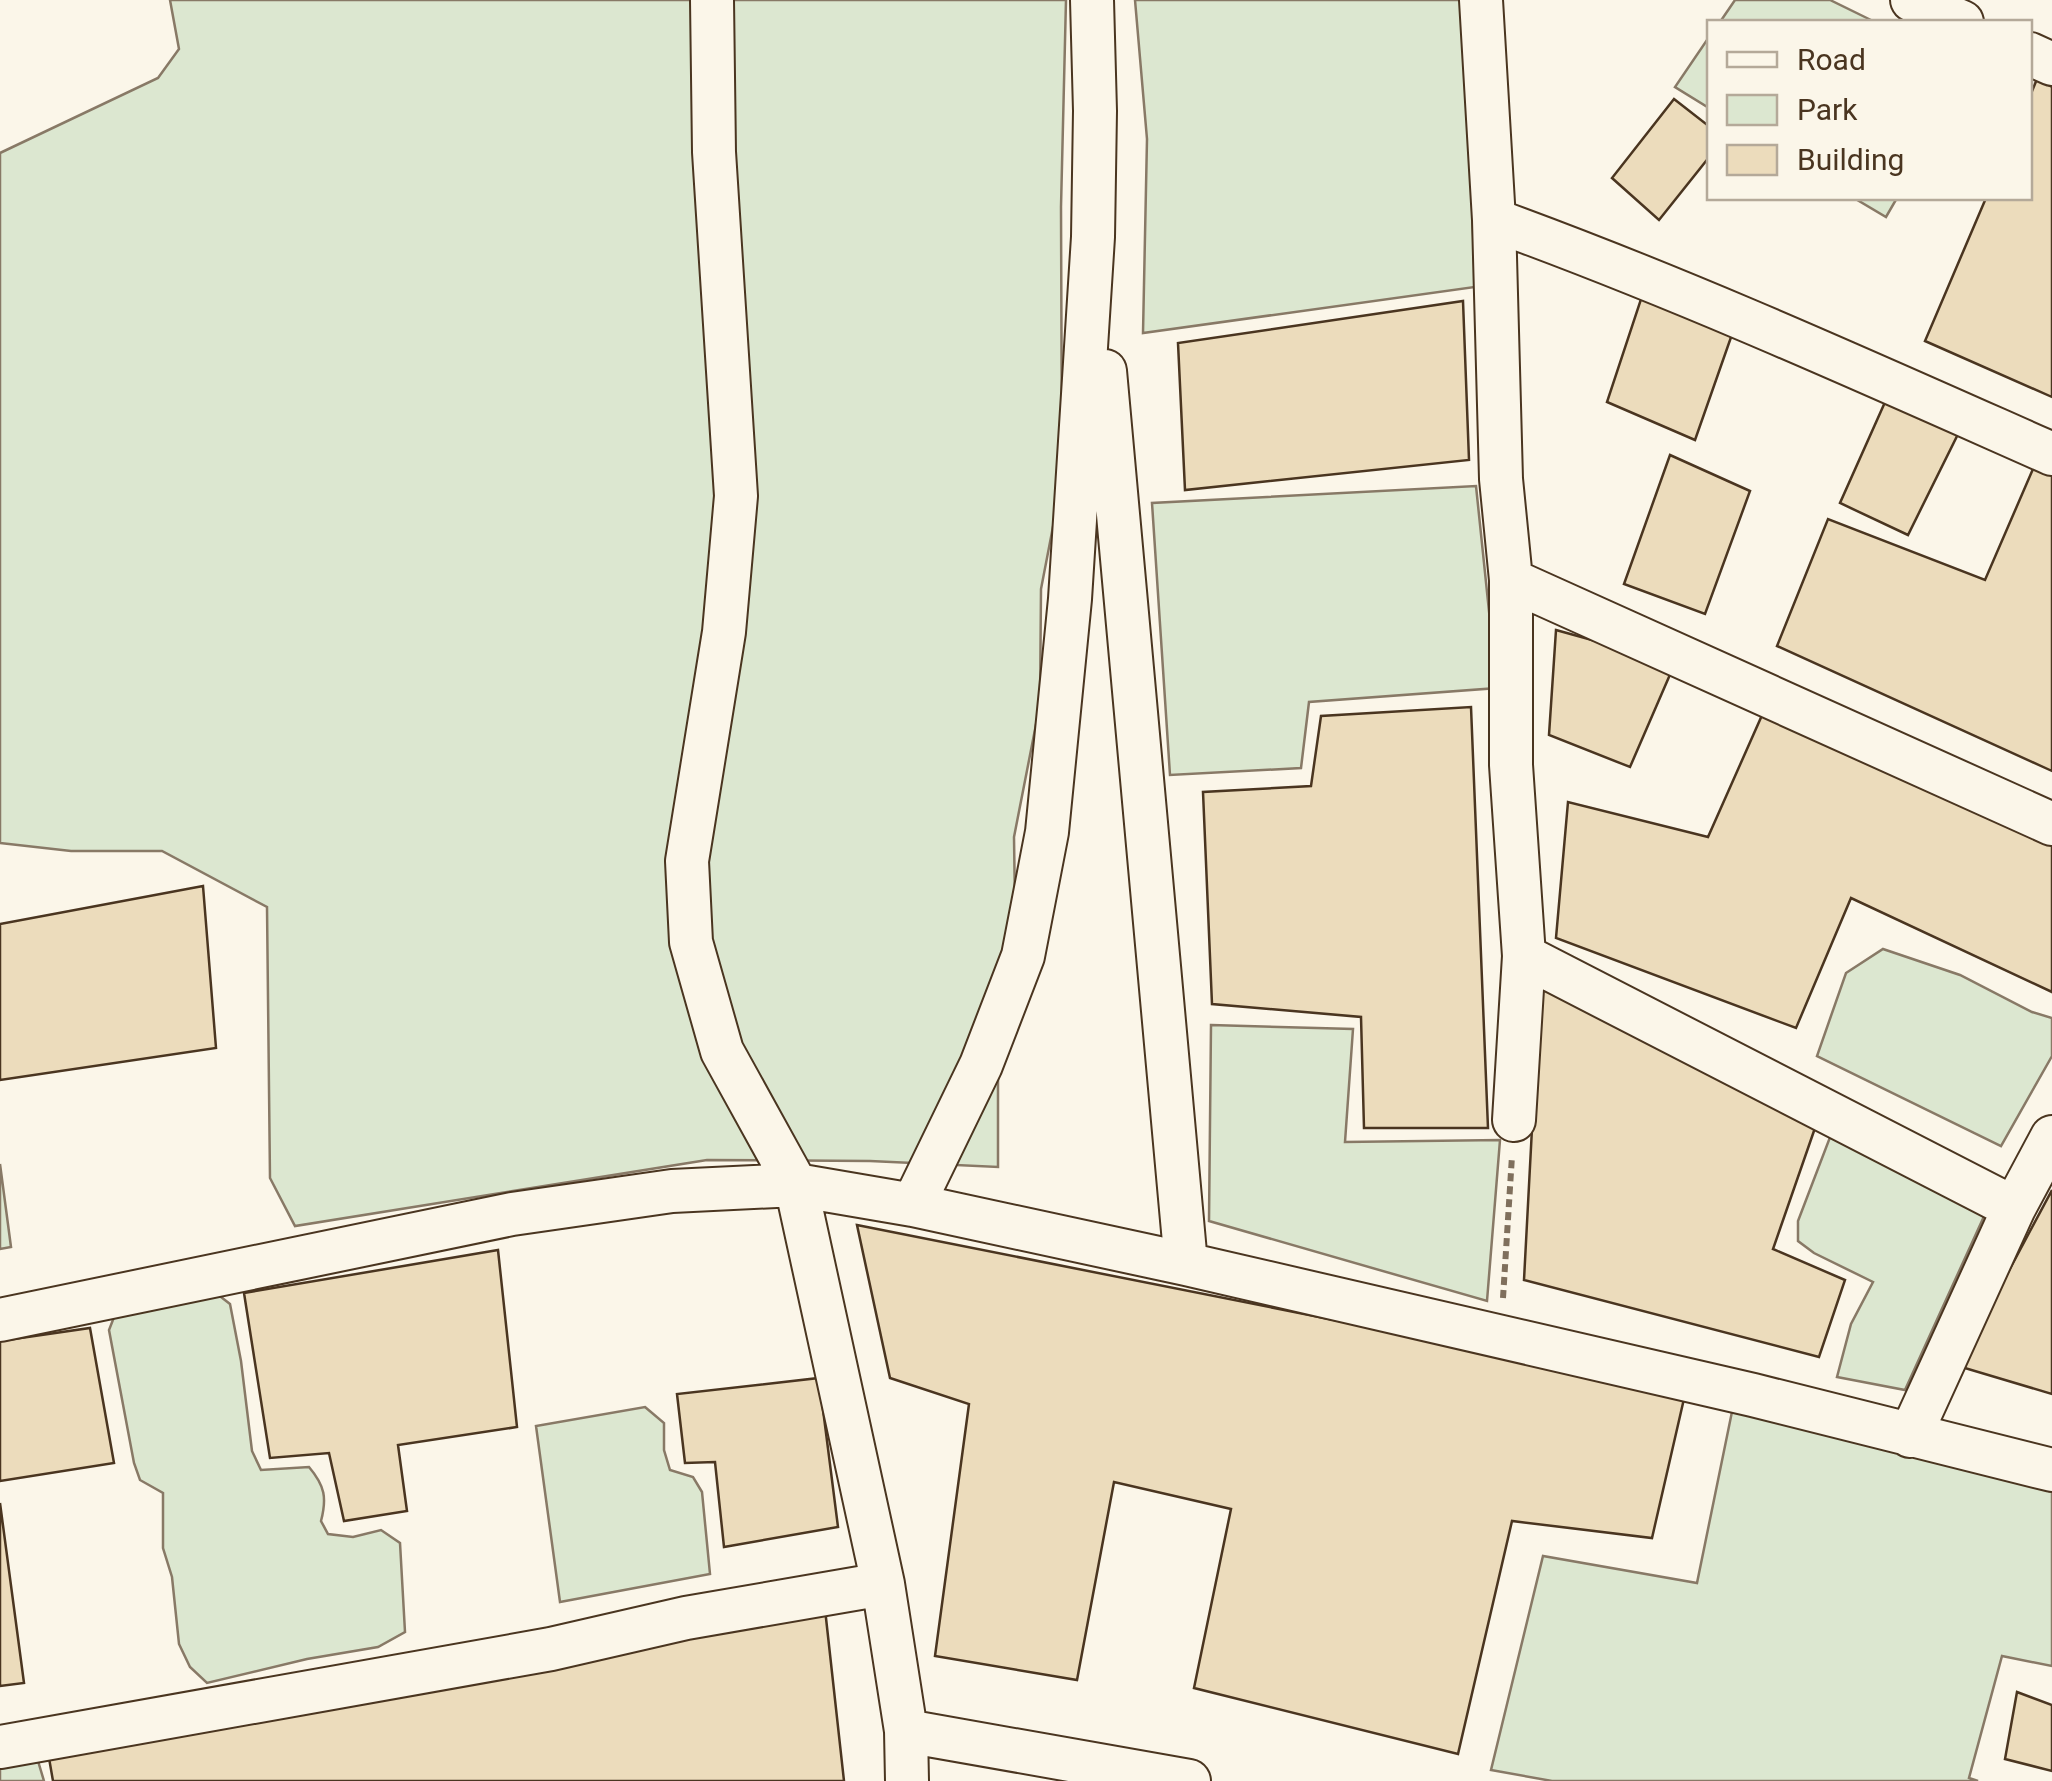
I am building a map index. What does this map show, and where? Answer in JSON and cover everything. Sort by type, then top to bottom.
[{"type":"street","points":[[712,0],[714,152],[736,496],[724,632],[687,861],[691,942],[722,1051],[796,1184],[883,1584],[906,1731],[908,1781]]},
{"type":"street","points":[[913,1205],[981,1065],[1023,956],[1044,850],[1070,600],[1093,236],[1092,0]]},
{"type":"street","points":[[1481,0],[1494,220],[1500,479],[1511,580],[1511,765],[1524,956],[1514,1120]]},
{"type":"street","points":[[1912,0],[1957,20]]},
{"type":"street","points":[[1494,220],[1636,272],[1820,349],[2052,454]]},
{"type":"street","points":[[1093,236],[1186,1264]]},
{"type":"street","points":[[1511,580],[2052,824]]},
{"type":"street","points":[[1524,956],[2014,1208]]},
{"type":"street","points":[[1910,1436],[2014,1208],[2052,1137]]},
{"type":"street","points":[[0,1320],[512,1214],[672,1190],[796,1184],[1186,1264],[2052,1470]]},
{"type":"street","points":[[0,1747],[552,1649],[686,1618],[883,1584]]},
{"type":"street","points":[[906,1731],[1190,1781]]},
{"type":"path","points":[[1501,1336],[1514,1120]]},
{"type":"green space","points":[[170,0],[1066,0],[1061,207],[1062,480],[1041,589],[1040,704],[1014,837],[1015,906],[998,1059],[998,1167],[707,1160],[295,1226],[270,1178],[267,907],[162,851],[71,851],[0,843],[0,153],[158,78],[179,49]]},
{"type":"green space","points":[[1135,0],[1465,0],[1475,287],[1143,333],[1147,139]]},
{"type":"green space","points":[[1735,0],[1830,0],[1871,20],[1721,20]]},
{"type":"green space","points":[[1707,40],[1707,107],[1675,87]]},
{"type":"green space","points":[[1857,200],[1896,200],[1886,217]]},
{"type":"green space","points":[[1476,486],[1497,688],[1309,702],[1301,768],[1170,775],[1152,503]]},
{"type":"green space","points":[[1883,949],[1960,975],[2032,1012],[2052,1018],[2052,1056],[2001,1146],[1817,1056],[1846,973]]},
{"type":"green space","points":[[1211,1025],[1353,1029],[1345,1142],[1500,1140],[1487,1301],[1209,1221]]},
{"type":"green space","points":[[1832,1132],[1996,1190],[1905,1390],[1837,1377],[1851,1324],[1873,1282],[1798,1241],[1798,1221]]},
{"type":"green space","points":[[0,1164],[11,1247],[0,1249]]},
{"type":"green space","points":[[212,1290],[230,1304],[252,1451],[261,1470],[309,1467],[323,1492],[321,1521],[328,1534],[353,1537],[381,1530],[400,1543],[405,1632],[378,1647],[207,1683],[190,1667],[179,1644],[172,1577],[163,1548],[163,1493],[140,1480],[134,1463],[109,1330],[116,1312]]},
{"type":"green space","points":[[1735,1397],[2052,1492],[2052,1666],[2002,1656],[1969,1778],[1978,1781],[1552,1781],[1491,1770],[1543,1556],[1697,1583]]},
{"type":"green space","points":[[645,1407],[664,1423],[664,1450],[670,1470],[693,1477],[702,1492],[710,1574],[560,1602],[536,1426]]},
{"type":"green space","points":[[0,1753],[38,1761],[44,1781],[0,1781]]},
{"type":"building","points":[[2037,79],[2052,87],[2052,397],[1925,341],[1985,200],[2032,200],[2032,91]]},
{"type":"building","points":[[1674,99],[1707,125],[1707,160],[1659,220],[1612,178]]},
{"type":"building","points":[[1644,290],[1736,323],[1695,440],[1607,402]]},
{"type":"building","points":[[1463,301],[1469,460],[1185,490],[1178,343]]},
{"type":"building","points":[[1890,391],[1962,426],[1908,535],[1840,503]]},
{"type":"building","points":[[1670,455],[1750,491],[1705,614],[1624,584]]},
{"type":"building","points":[[2036,462],[2052,469],[2052,771],[1777,646],[1828,519],[1985,580]]},
{"type":"building","points":[[1556,630],[1675,663],[1630,767],[1549,735]]},
{"type":"building","points":[[1767,704],[2052,833],[2052,992],[1851,898],[1796,1028],[1556,938],[1568,802],[1708,837]]},
{"type":"building","points":[[1471,707],[1488,1128],[1364,1128],[1361,1017],[1212,1004],[1203,792],[1311,786],[1321,716]]},
{"type":"building","points":[[203,886],[216,1048],[0,1080],[0,924]]},
{"type":"building","points":[[1540,977],[1815,1128],[1773,1249],[1845,1280],[1819,1357],[1524,1280]]},
{"type":"building","points":[[2052,1190],[2052,1394],[1958,1366]]},
{"type":"building","points":[[857,1225],[1686,1390],[1652,1538],[1512,1521],[1458,1754],[1194,1688],[1231,1509],[1114,1482],[1077,1680],[935,1656],[969,1404],[890,1378]]},
{"type":"building","points":[[498,1250],[517,1427],[398,1445],[407,1511],[344,1521],[329,1453],[270,1458],[244,1293]]},
{"type":"building","points":[[90,1328],[114,1463],[0,1481],[0,1341]]},
{"type":"building","points":[[819,1378],[838,1527],[724,1547],[715,1462],[685,1463],[677,1394]]},
{"type":"building","points":[[0,1503],[24,1683],[0,1686]]},
{"type":"building","points":[[825,1609],[844,1781],[53,1781],[49,1758]]},
{"type":"building","points":[[2017,1692],[2052,1705],[2052,1771],[2005,1759]]}]
